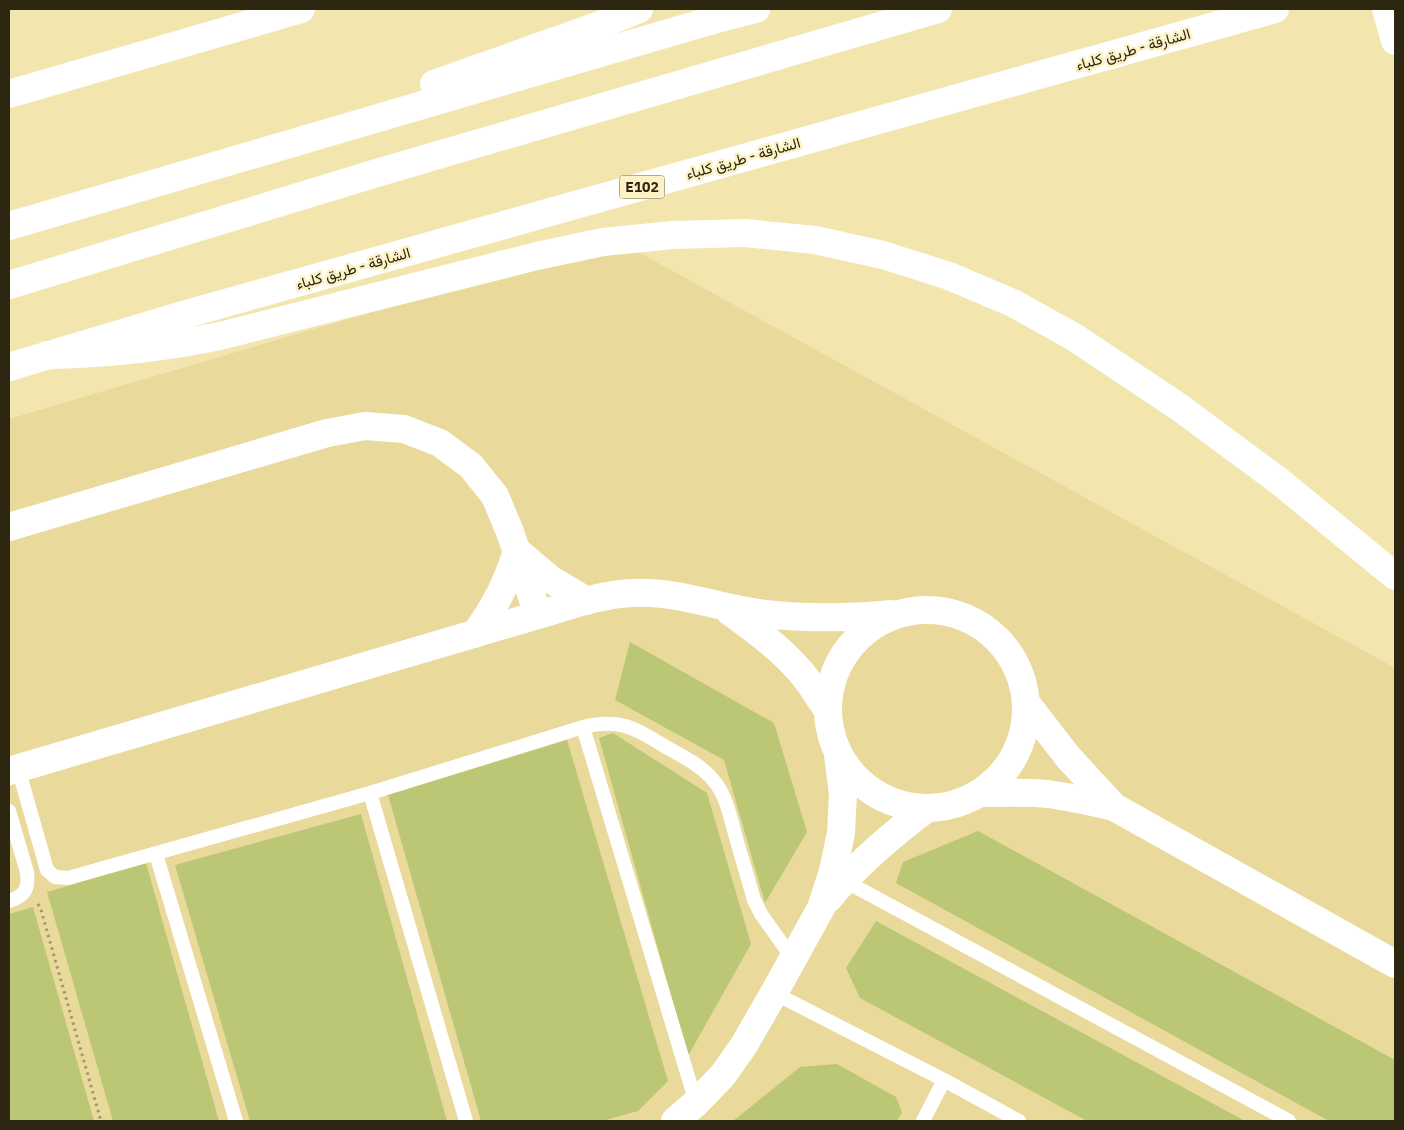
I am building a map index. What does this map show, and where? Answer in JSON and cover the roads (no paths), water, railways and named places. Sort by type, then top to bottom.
[{"type":"main road","points":[[9,94],[301,9]]},
{"type":"main road","points":[[271,149],[320,126],[371,106],[640,9]]},
{"type":"main road","points":[[9,226],[674,31],[756,9]]},
{"type":"main road","points":[[9,285],[380,172],[938,9]]},
{"type":"main road","name":"الشارقة - طريق كلباء","points":[[9,367],[190,314],[1275,9]]},
{"type":"main road","points":[[1386,9],[1395,41]]},
{"type":"main road","points":[[47,355],[91,354],[178,345],[537,256],[603,242],[673,235],[745,233],[815,240],[883,255],[949,276],[1014,303],[1074,337],[1179,407],[1280,480],[1395,576]]},
{"type":"main road","points":[[9,527],[327,433],[365,426],[404,429],[440,443],[471,466],[495,496],[538,615]]},
{"type":"main road","points":[[516,551],[550,579],[587,601]]},
{"type":"main road","points":[[475,634],[489,615],[500,595],[510,574],[516,551]]},
{"type":"main road","points":[[14,769],[538,615],[618,594],[658,594],[766,614],[807,618],[849,618],[922,610],[953,614],[982,626],[1005,647],[1020,673],[1027,704],[1022,738],[1006,769],[981,793],[954,805],[926,809],[899,804],[875,794],[854,777],[838,755]]},
{"type":"main road","points":[[724,607],[782,653],[807,680],[828,710]]},
{"type":"main road","points":[[821,908],[833,871],[841,833],[843,794],[838,755],[831,733],[828,710],[832,680],[846,654],[866,632],[892,614]]},
{"type":"main road","points":[[1027,704],[1068,757],[1114,807]]},
{"type":"main road","points":[[981,793],[1015,792],[1048,794],[1114,807],[1395,964]]},
{"type":"main road","points":[[675,1121],[696,1103],[723,1075],[744,1045],[821,908],[843,880],[897,831],[926,809]]},
{"type":"lane","points":[[14,769],[47,870],[55,877],[68,878],[370,794],[583,726],[616,723],[633,728],[696,765],[715,782],[727,805],[754,900],[793,959]]},
{"type":"lane","points":[[583,726],[696,1103]]},
{"type":"lane","points":[[370,794],[466,1121]]},
{"type":"lane","points":[[9,811],[28,881],[26,891],[19,898],[9,901]]},
{"type":"lane","points":[[156,854],[236,1121]]},
{"type":"lane","points":[[843,880],[1289,1121]]},
{"type":"lane","points":[[774,993],[944,1080],[1019,1121]]},
{"type":"lane","points":[[922,1121],[944,1080]]}]
